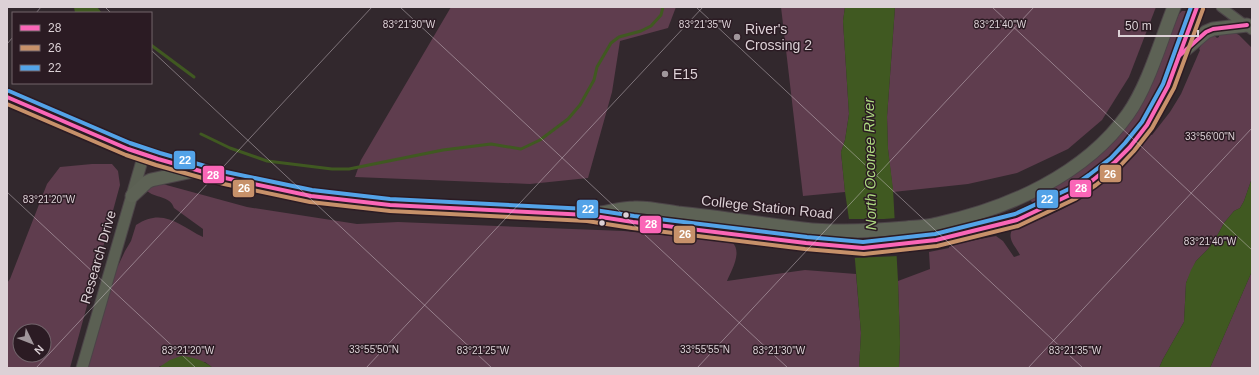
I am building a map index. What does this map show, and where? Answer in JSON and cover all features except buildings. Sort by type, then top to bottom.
[{"type":"main road","name":"College Station Road","points":[[588,215],[634,208],[805,229],[869,231],[935,225],[970,216],[1015,199],[1062,176],[1100,146],[1129,113],[1141,91],[1174,7]]},
{"type":"main road","name":"College Station Road","points":[[7,98],[144,154],[225,178],[311,196],[350,202],[390,205],[588,215],[806,244],[863,248],[936,240],[1017,220],[1072,194],[1093,180],[1115,162],[1130,147],[1147,125],[1168,86],[1197,7]]},
{"type":"main road","points":[[1179,56],[1206,32],[1213,29],[1222,27],[1250,27]]},
{"type":"main road","points":[[132,196],[151,180],[195,170]]},
{"type":"street","points":[[1221,7],[1250,27]]},
{"type":"street","name":"Research Drive","points":[[82,368],[144,154]]},
{"type":"shaded area","points":[[451,7],[676,7],[668,28],[620,41],[612,92],[588,178],[530,184],[355,177],[361,160]]},
{"type":"shaded area","points":[[781,7],[845,7],[843,21],[849,114],[845,140],[841,152],[845,192],[803,196]]},
{"type":"shaded area","points":[[895,7],[1156,7],[1129,77],[1102,120],[1068,149],[1017,173],[968,184],[893,192],[888,149],[887,117]]},
{"type":"shaded area","points":[[1182,11],[1186,11],[1188,14],[1175,52],[1151,105],[1132,134],[1095,172],[1063,192],[1045,200],[1038,201],[1033,205],[1030,198],[1034,196],[1035,198],[1040,193],[1081,170],[1118,136],[1149,88],[1179,14]]},
{"type":"shaded area","points":[[1221,32],[1235,33],[1239,35],[1252,48],[1252,178],[1240,208],[1234,211],[1224,223],[1208,249],[1196,261],[1186,283],[1184,322],[1159,368],[899,368],[900,343],[898,281],[930,269],[929,252],[949,248],[949,245],[996,236],[1003,241],[1014,257],[1020,255],[1011,240],[1012,230],[1044,218],[1073,203],[1099,186],[1125,163],[1149,134],[1152,135],[1170,112],[1181,94],[1203,42],[1213,34],[1217,38],[1219,37]]},
{"type":"shaded area","points":[[112,164],[118,171],[120,185],[70,368],[7,368],[7,283],[10,279],[47,184],[60,167]]},
{"type":"shaded area","points":[[159,183],[247,207],[357,224],[398,222],[624,231],[732,242],[735,246],[736,256],[727,281],[805,270],[856,274],[861,333],[859,368],[213,368],[205,362],[160,366],[158,368],[88,368],[117,268],[131,241],[136,225],[146,220],[163,218],[178,223],[203,237],[203,229],[174,208],[169,201],[146,190]]},
{"type":"shaded area","points":[[1252,271],[1252,368],[1210,368]]},
{"type":"water","points":[[74,7],[97,7],[101,12],[75,12]]},
{"type":"water","name":"North Oconee River","points":[[845,7],[895,7],[887,117],[898,281],[900,343],[899,368],[859,368],[861,333],[855,260],[841,152],[845,140],[849,114],[843,21]]},
{"type":"water","points":[[1252,178],[1252,271],[1210,368],[1159,368],[1184,322],[1186,283],[1191,270],[1196,261],[1208,249],[1224,223],[1234,211],[1240,208]]},
{"type":"water","points":[[181,356],[198,359],[213,368],[158,368],[170,360]]},
{"type":"pier","points":[[897,218],[899,256],[853,258],[847,219]]},
{"type":"waterway","points":[[201,134],[230,148],[267,161],[332,169],[349,169],[443,150],[491,144],[521,149],[540,140],[568,119],[580,105],[594,80],[597,67],[611,43],[619,37],[641,31],[651,26],[661,15],[663,7]]},
{"type":"waterway","points":[[152,46],[194,77]]},
{"type":"transit line","name":"22","points":[[9,91],[130,143],[160,153],[226,172],[312,190],[390,199],[588,209],[807,237],[863,242],[935,234],[1015,214],[1069,189],[1089,175],[1111,158],[1142,122],[1163,84],[1191,7]]},
{"type":"transit line","name":"28","points":[[7,97],[128,149],[158,159],[225,178],[311,196],[390,205],[588,215],[633,222],[806,243],[863,248],[936,240],[1017,220],[1072,194],[1093,180],[1115,162],[1130,147],[1147,125],[1168,86],[1197,7]]},
{"type":"transit line","name":"26","points":[[7,104],[126,155],[156,165],[224,184],[310,202],[390,211],[587,221],[632,228],[805,249],[864,254],[937,246],[1018,226],[1075,199],[1096,185],[1119,167],[1152,128],[1174,88],[1203,9]]},
{"type":"transit line","name":"28","points":[[1179,56],[1206,32],[1213,29],[1247,25]]},
{"type":"place","name":"River's Crossing 2","points":[[737,37]]},
{"type":"place","name":"E15","points":[[665,74]]}]
